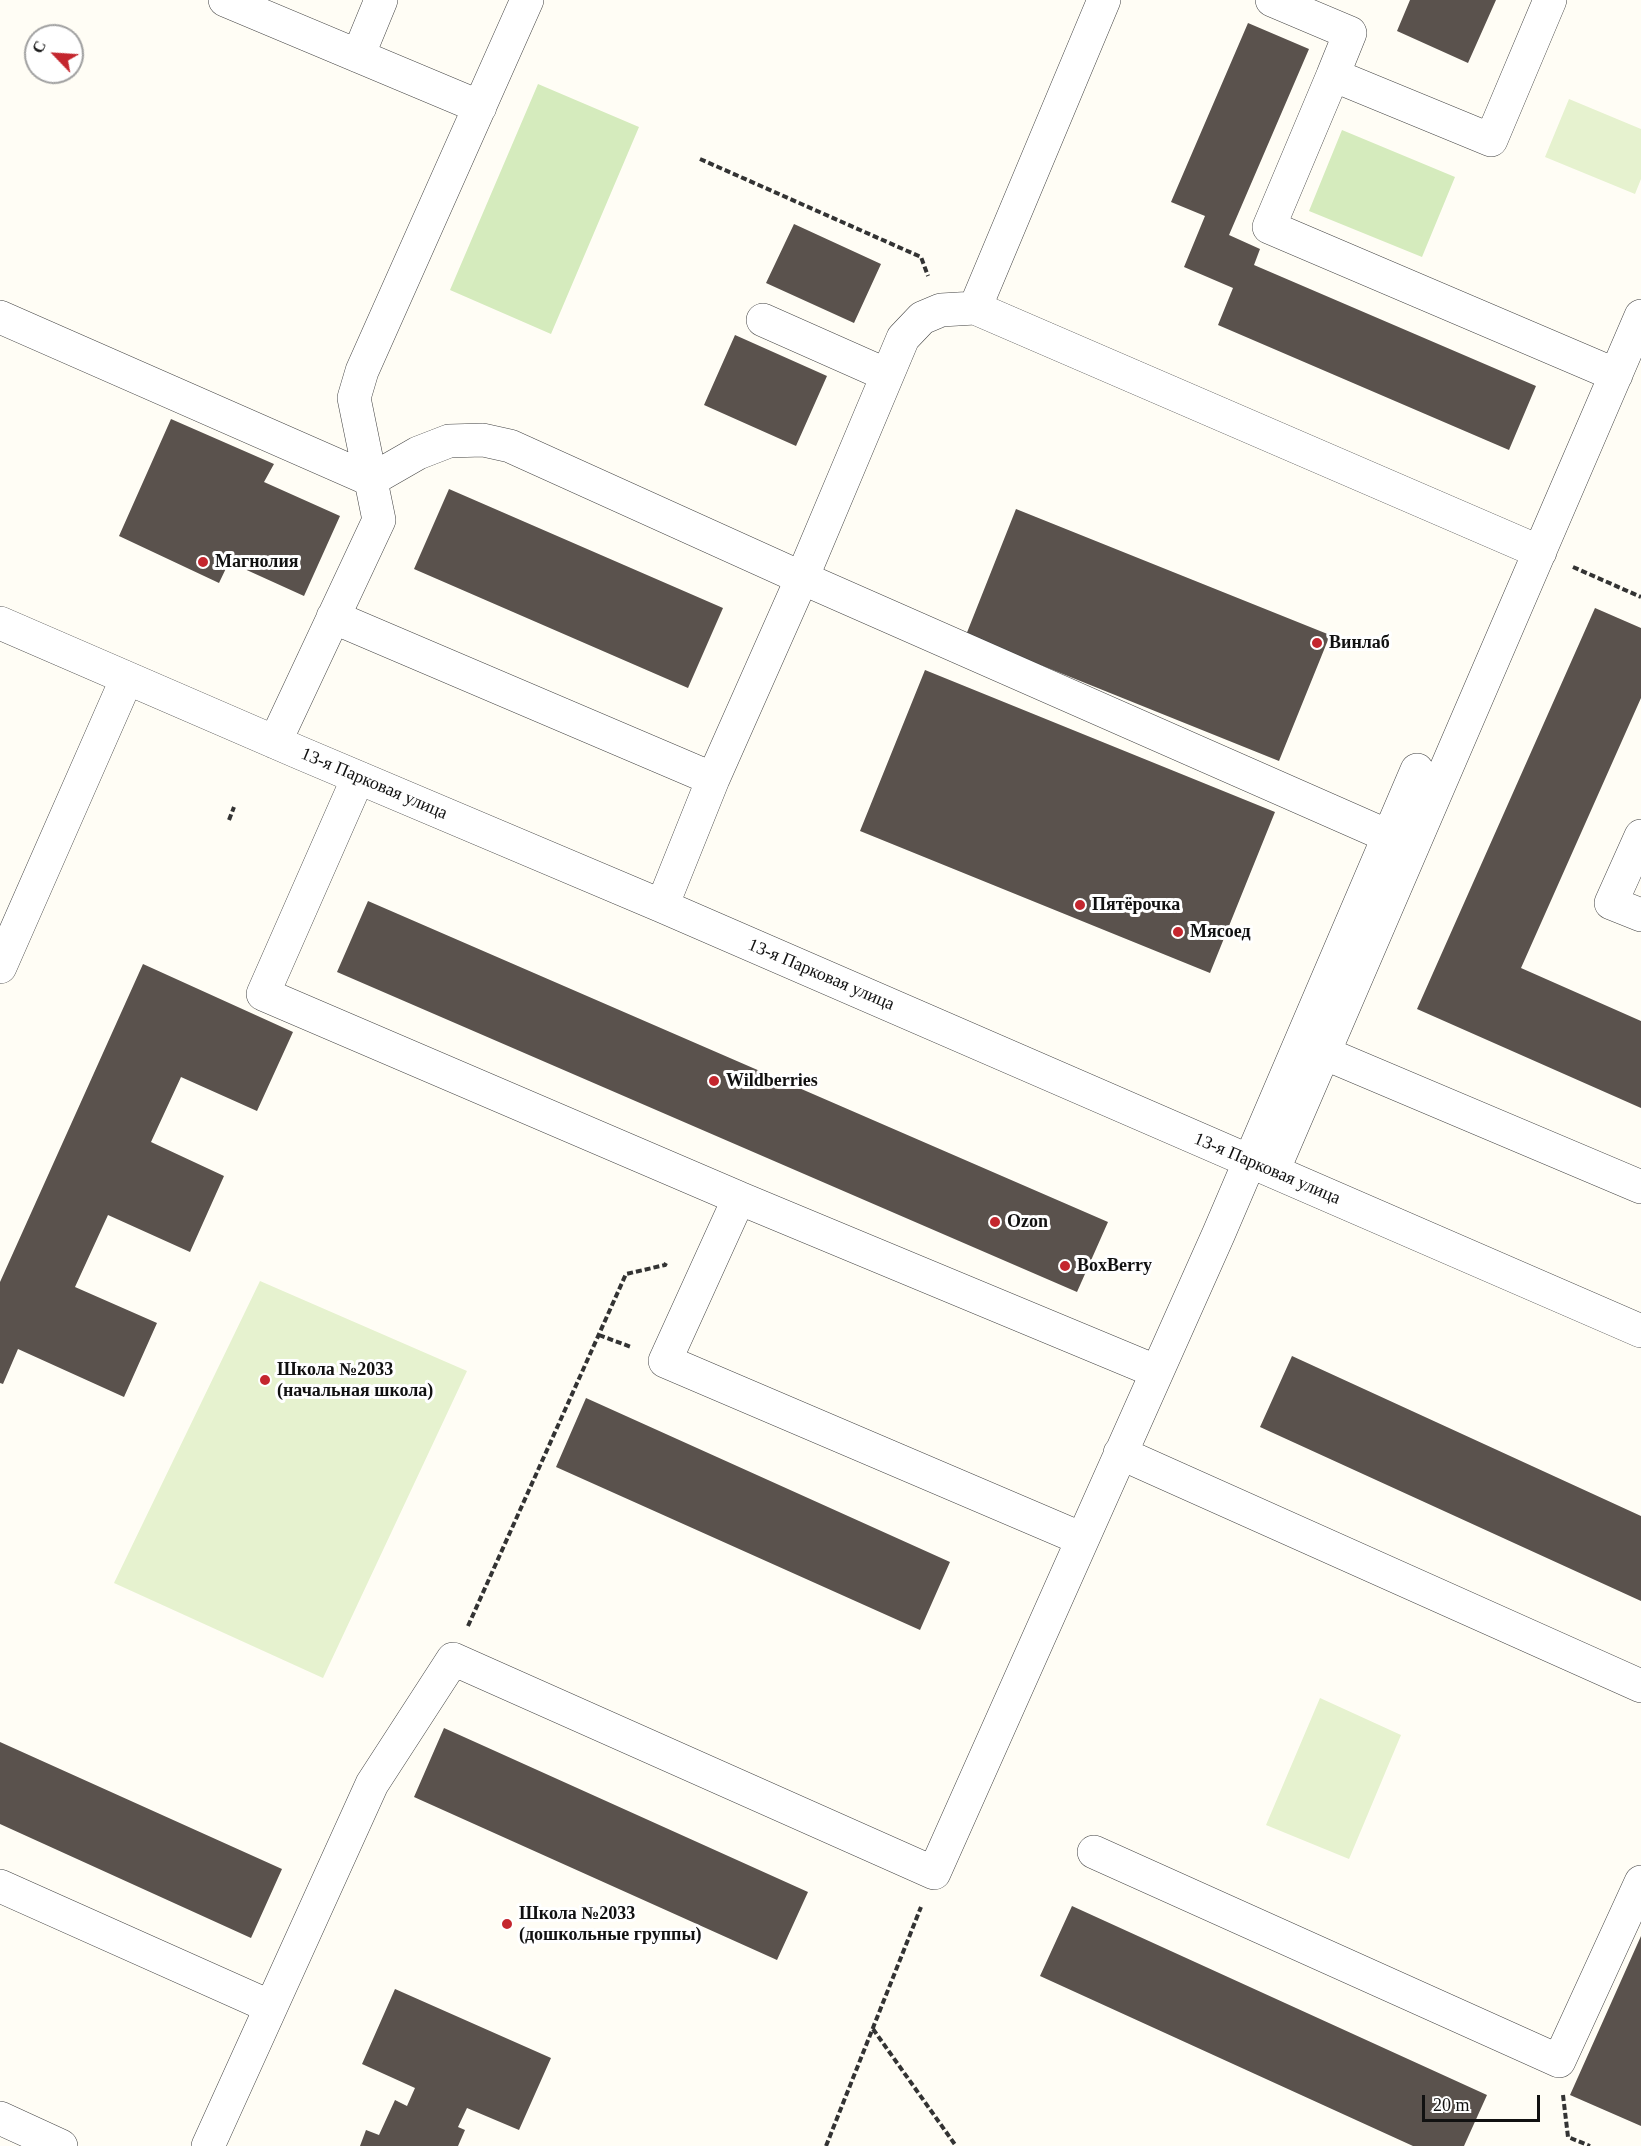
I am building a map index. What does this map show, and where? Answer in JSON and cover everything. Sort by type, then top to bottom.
[{"type":"street","points":[[225,0],[480,107]]},
{"type":"street","points":[[358,56],[381,0]]},
{"type":"street","points":[[275,742],[378,520],[354,398],[363,371],[527,0]]},
{"type":"street","points":[[975,308],[1104,0]]},
{"type":"street","points":[[1272,0],[1307,7],[1350,33],[1269,227],[1616,375]]},
{"type":"street","points":[[1333,75],[1491,140],[1550,0]]},
{"type":"street","points":[[662,906],[903,338],[922,318],[941,309],[975,308],[1540,552]]},
{"type":"street","points":[[208,2146],[372,1784],[453,1659],[934,1873],[1155,1371],[1261,1166],[1323,1053],[1641,316]]},
{"type":"street","points":[[0,317],[371,480]]},
{"type":"street","points":[[763,320],[887,375]]},
{"type":"street","points":[[371,480],[418,453],[449,441],[483,440],[510,446],[802,578],[1388,836]]},
{"type":"street","points":[[333,617],[714,779]]},
{"type":"street","name":"13-я Парковая улица","points":[[0,623],[358,778],[662,906],[1641,1330]]},
{"type":"street","points":[[0,967],[127,678]]},
{"type":"street","points":[[1261,1166],[1388,836],[1417,770]]},
{"type":"street","points":[[358,778],[262,994],[739,1198],[1155,1371]]},
{"type":"street","points":[[1641,836],[1611,903],[1641,915]]},
{"type":"street","points":[[1323,1053],[1641,1187]]},
{"type":"street","points":[[739,1198],[665,1361],[1082,1539]]},
{"type":"street","points":[[1120,1452],[1641,1686]]},
{"type":"street","points":[[1094,1852],[1559,2061],[1641,1882]]},
{"type":"street","points":[[0,1886],[271,2007]]},
{"type":"street","points":[[0,2118],[60,2146]]},
{"type":"path","points":[[1540,552],[1641,597]]},
{"type":"path","points":[[229,820],[234,807]]},
{"type":"path","points":[[453,1659],[626,1274],[665,1265],[670,1255]]},
{"type":"path","points":[[826,2146],[934,1873]]},
{"type":"path","points":[[872,2029],[956,2146]]},
{"type":"path","points":[[1559,2061],[1569,2137],[1590,2146]]},
{"type":"green space","points":[[538,84],[639,127],[551,334],[450,290]]},
{"type":"green space","points":[[1569,99],[1641,129],[1641,179],[1635,194],[1545,157]]},
{"type":"green space","points":[[1342,130],[1455,177],[1422,257],[1309,211]]},
{"type":"green space","points":[[260,1281],[467,1371],[323,1678],[114,1583]]},
{"type":"green space","points":[[1320,1698],[1401,1735],[1349,1859],[1266,1825]]},
{"type":"building","points":[[1410,0],[1496,0],[1468,63],[1397,31]]},
{"type":"building","points":[[1248,23],[1309,49],[1229,235],[1260,249],[1254,265],[1536,386],[1509,450],[1218,325],[1233,288],[1184,267],[1205,216],[1171,202]]},
{"type":"building","points":[[794,224],[881,264],[854,323],[766,283]]},
{"type":"building","points":[[735,335],[827,376],[796,446],[704,405]]},
{"type":"building","points":[[171,419],[274,464],[264,482],[340,516],[304,596],[229,562],[219,583],[119,536]]},
{"type":"building","points":[[449,489],[723,608],[688,688],[414,569]]},
{"type":"building","points":[[1016,509],[1330,635],[1279,761],[966,635]]},
{"type":"building","points":[[1595,608],[1641,628],[1641,698],[1521,968],[1641,1021],[1641,1108],[1417,1009]]},
{"type":"building","points":[[925,670],[1275,812],[1210,973],[860,831]]},
{"type":"building","points":[[368,901],[1108,1222],[1077,1292],[337,972]]},
{"type":"building","points":[[143,964],[293,1032],[257,1111],[181,1077],[151,1142],[224,1176],[190,1252],[108,1215],[75,1287],[157,1323],[124,1397],[18,1349],[3,1384],[0,1383],[0,1282]]},
{"type":"building","points":[[1292,1356],[1641,1516],[1641,1601],[1260,1427]]},
{"type":"building","points":[[586,1398],[950,1562],[920,1630],[556,1467]]},
{"type":"building","points":[[444,1728],[808,1892],[777,1960],[414,1797]]},
{"type":"building","points":[[0,1742],[282,1869],[251,1938],[0,1824]]},
{"type":"building","points":[[1072,1906],[1487,2095],[1464,2146],[1413,2146],[1040,1976]]},
{"type":"building","points":[[1641,1936],[1641,2126],[1570,2095]]},
{"type":"building","points":[[395,1989],[551,2058],[519,2130],[467,2108],[458,2127],[465,2130],[458,2146],[360,2146],[366,2130],[379,2135],[395,2100],[407,2106],[415,2088],[362,2064]]},
{"type":"place","name":"Магнолия","points":[[203,562]]},
{"type":"place","name":"Винлаб","points":[[1317,643]]},
{"type":"place","name":"Пятёрочка","points":[[1080,905]]},
{"type":"place","name":"Мясоед","points":[[1178,932]]},
{"type":"place","name":"Wildberries","points":[[714,1081]]},
{"type":"place","name":"Ozon","points":[[995,1222]]},
{"type":"place","name":"BoxBerry","points":[[1065,1266]]},
{"type":"place","name":"Школа №2033 (начальная школа)","points":[[265,1380]]},
{"type":"place","name":"Школа №2033 (дошкольные группы)","points":[[507,1924]]}]
